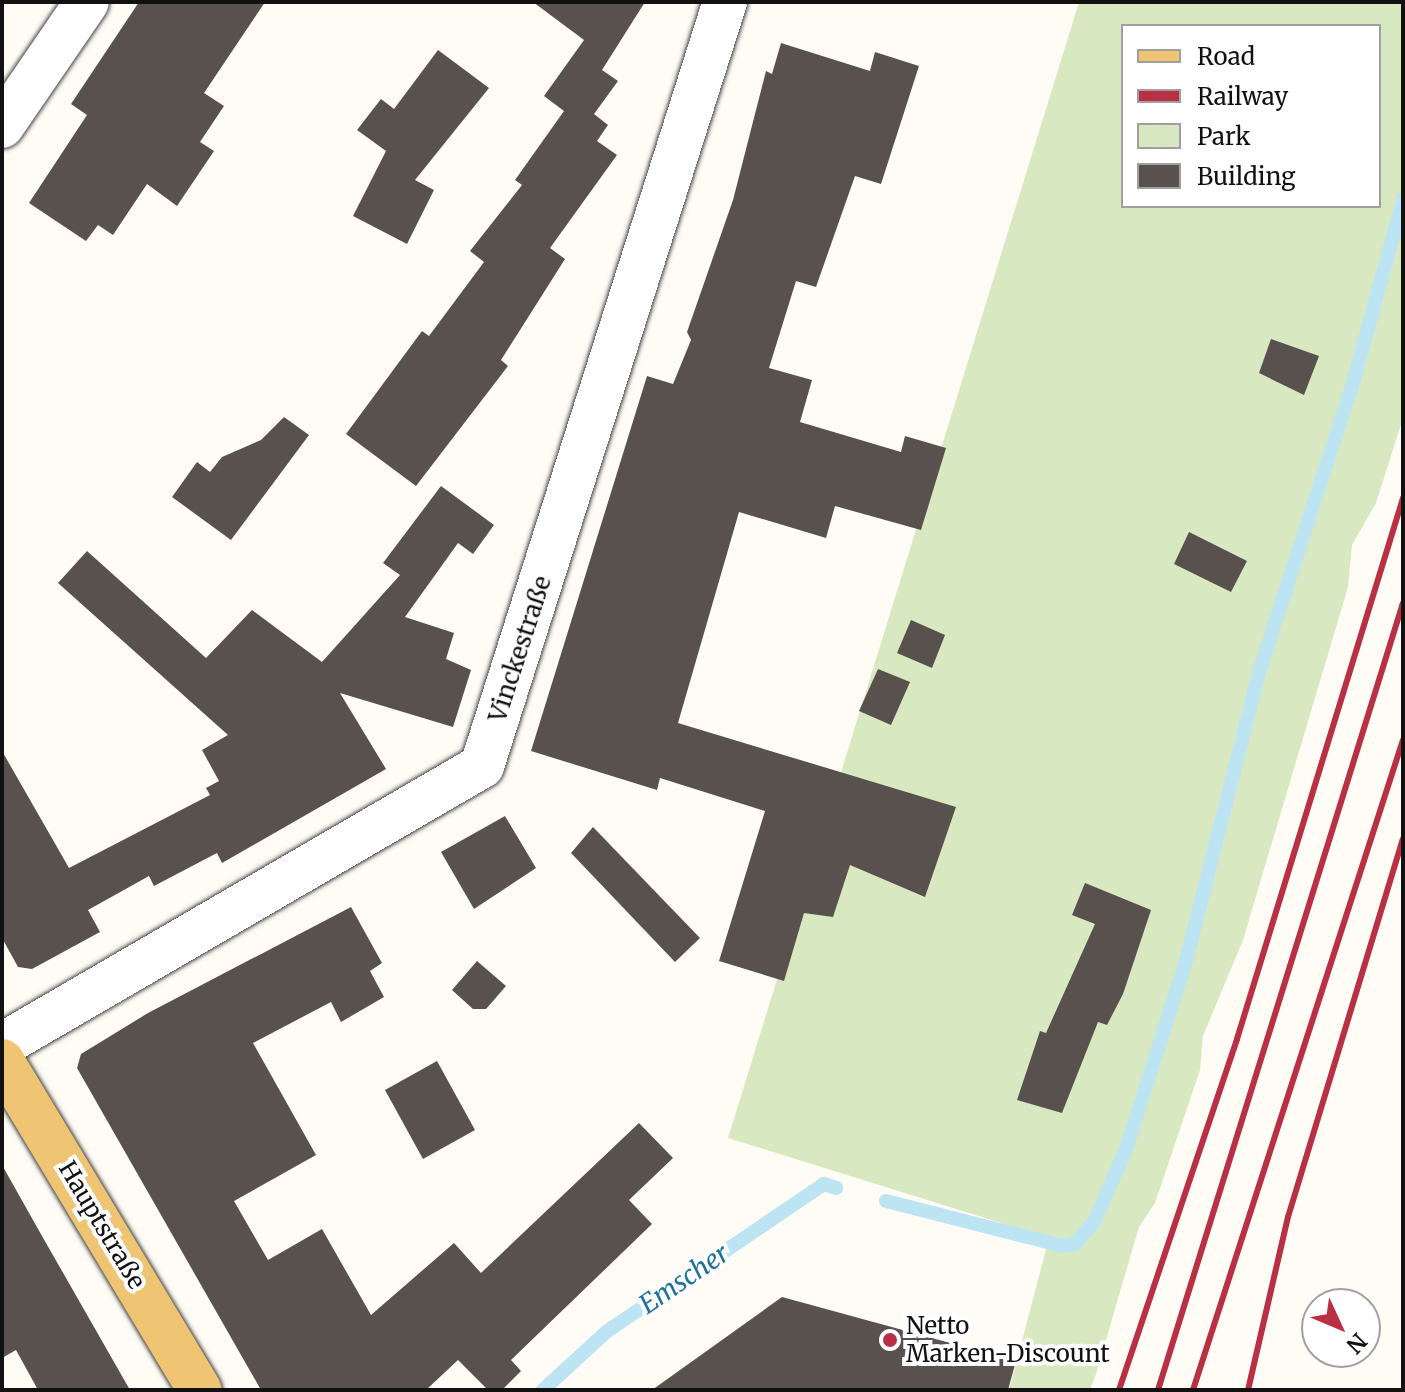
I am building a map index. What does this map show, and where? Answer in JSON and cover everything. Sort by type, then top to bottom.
[{"type":"main road","name":"Hauptstraße","points":[[2,1061],[200,1390]]},
{"type":"street","points":[[2,126],[87,2]]},
{"type":"street","name":"Vinckestraße","points":[[2,1045],[482,766],[725,2]]},
{"type":"green space","points":[[1079,2],[1403,2],[1403,418],[1376,503],[1352,545],[1348,587],[1243,940],[1203,1036],[1200,1070],[1155,1203],[1139,1227],[1090,1390],[1009,1390],[1049,1238],[728,1138]]},
{"type":"building","points":[[139,2],[265,2],[204,93],[224,106],[200,142],[214,151],[177,206],[147,184],[113,235],[98,225],[86,241],[29,203],[87,115],[71,104]]},
{"type":"building","points":[[533,2],[645,2],[602,70],[618,81],[594,114],[608,125],[597,141],[617,155],[550,248],[565,259],[501,360],[508,366],[416,486],[346,434],[422,331],[429,336],[484,262],[470,251],[522,185],[515,180],[564,111],[544,96],[584,40]]},
{"type":"building","points":[[781,43],[870,71],[875,52],[919,66],[881,184],[855,176],[816,287],[796,281],[769,368],[812,380],[800,422],[901,452],[905,436],[946,448],[921,530],[835,506],[826,538],[739,512],[678,723],[956,807],[925,897],[850,865],[833,917],[804,913],[784,981],[719,961],[765,811],[660,778],[657,790],[531,751],[647,376],[673,384],[691,340],[687,332],[733,200],[766,71],[772,74]]},
{"type":"building","points":[[438,50],[489,88],[415,180],[434,190],[407,244],[353,216],[386,151],[357,130],[381,99],[394,109]]},
{"type":"building","points":[[1271,339],[1319,356],[1304,395],[1259,373]]},
{"type":"building","points":[[284,417],[309,435],[231,540],[172,497],[197,462],[210,472],[222,457],[261,440]]},
{"type":"building","points":[[441,486],[494,525],[473,554],[458,543],[405,617],[454,633],[446,659],[471,670],[453,727],[340,693],[386,769],[222,863],[217,853],[154,886],[149,876],[88,910],[100,932],[32,969],[18,967],[2,938],[2,751],[69,868],[210,795],[206,788],[219,781],[202,750],[228,735],[58,583],[87,551],[206,658],[252,610],[322,662],[400,575],[383,563]]},
{"type":"building","points":[[1189,532],[1247,561],[1231,592],[1174,564]]},
{"type":"building","points":[[911,620],[945,635],[932,668],[897,653]]},
{"type":"building","points":[[878,669],[910,682],[891,725],[859,711]]},
{"type":"building","points":[[505,816],[536,868],[474,909],[441,852]]},
{"type":"building","points":[[593,827],[700,938],[675,962],[571,853]]},
{"type":"building","points":[[1085,883],[1151,910],[1123,994],[1107,1025],[1098,1022],[1062,1113],[1017,1100],[1040,1031],[1046,1033],[1095,924],[1072,915]]},
{"type":"building","points":[[351,907],[382,963],[370,971],[384,997],[341,1022],[331,1002],[253,1043],[316,1155],[234,1201],[268,1260],[322,1229],[371,1315],[454,1243],[481,1273],[639,1123],[673,1158],[629,1200],[652,1224],[511,1360],[521,1371],[502,1390],[488,1390],[458,1360],[426,1390],[261,1390],[77,1068],[81,1054],[148,1013]]},
{"type":"building","points":[[477,961],[506,986],[486,1009],[473,1009],[452,990]]},
{"type":"building","points":[[437,1061],[475,1130],[423,1159],[385,1090]]},
{"type":"building","points":[[2,1165],[130,1390],[38,1390],[16,1350],[2,1358]]},
{"type":"building","points":[[782,1297],[1016,1361],[1008,1390],[652,1390]]},
{"type":"waterway","points":[[886,1201],[1062,1246],[1075,1244],[1095,1220],[1126,1149],[1186,961],[1260,669],[1354,379],[1403,200]]},
{"type":"waterway","name":"Emscher","points":[[543,1390],[606,1332],[824,1184],[836,1188]]},
{"type":"railway","points":[[1119,1390],[1237,1039],[1403,498]]},
{"type":"railway","points":[[1158,1390],[1403,603]]},
{"type":"railway","points":[[1193,1390],[1403,740]]},
{"type":"railway","points":[[1248,1390],[1288,1217],[1403,839]]},
{"type":"place","name":"Netto Marken-Discount","points":[[890,1340]]}]
